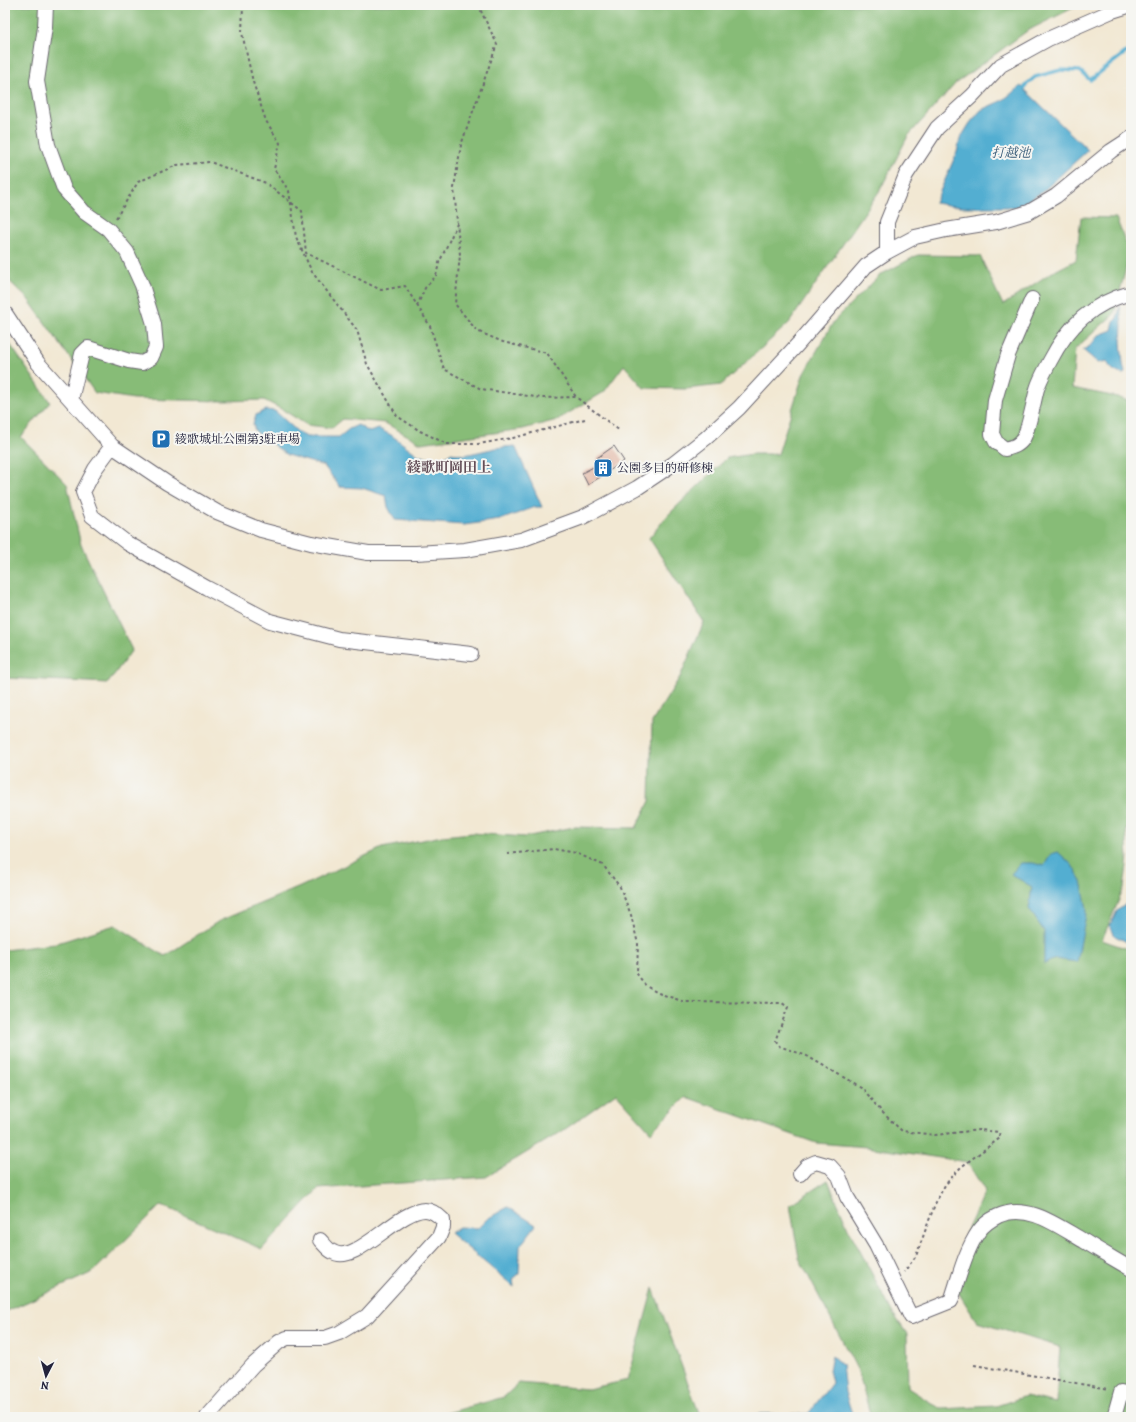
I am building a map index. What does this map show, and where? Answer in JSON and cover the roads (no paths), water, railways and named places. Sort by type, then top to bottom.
[{"type":"street","points":[[46,5],[45,27],[36,81],[48,145],[64,189],[84,212],[108,229],[127,252],[142,285],[154,324],[156,347],[151,358],[142,363],[129,361],[88,348],[82,354],[71,400]]},
{"type":"street","points":[[887,252],[887,222],[906,175],[938,128],[972,96],[1001,65],[1048,39],[1112,11],[1131,5]]},
{"type":"street","points":[[5,313],[38,363],[112,446],[167,483],[217,512],[261,530],[311,543],[368,553],[416,553],[465,550],[521,540],[583,517],[630,492],[673,464],[706,438],[739,408],[798,344],[866,266],[887,252],[915,238],[946,230],[996,222],[1029,212],[1056,196],[1111,151],[1131,138]]},
{"type":"street","points":[[1032,299],[1008,355],[995,400],[992,434],[996,442],[1005,449],[1016,447],[1024,438],[1040,381],[1058,346],[1072,327],[1090,310],[1120,296],[1131,293]]},
{"type":"street","points":[[112,446],[95,469],[83,492],[92,516],[127,543],[270,621],[339,639],[472,654]]},
{"type":"street","points":[[800,1174],[807,1166],[816,1162],[830,1166],[839,1176],[847,1197],[876,1245],[894,1284],[912,1317],[951,1301],[970,1246],[979,1230],[989,1221],[1004,1213],[1021,1212],[1035,1214],[1131,1269]]},
{"type":"street","points":[[207,1417],[253,1365],[279,1342],[287,1338],[325,1338],[339,1333],[367,1316],[439,1237],[443,1227],[443,1220],[436,1213],[425,1210],[417,1212],[407,1216],[357,1250],[347,1254],[333,1253],[320,1240]]},
{"type":"street","points":[[1114,1417],[1126,1393]]},
{"type":"water","name":"打越池","points":[[1021,86],[1088,150],[1042,192],[1017,207],[961,207],[935,203],[957,152],[960,139],[970,123],[981,110],[1003,100]]},
{"type":"water","points":[[1120,306],[1122,325],[1121,342],[1125,373],[1123,374],[1113,370],[1107,361],[1098,363],[1083,350],[1090,346],[1099,335],[1112,330]]},
{"type":"water","points":[[266,410],[275,411],[299,433],[307,437],[339,437],[349,429],[358,425],[369,432],[379,429],[391,435],[418,455],[431,459],[441,459],[450,453],[465,455],[496,448],[515,446],[542,507],[535,507],[500,520],[464,525],[395,520],[388,507],[386,496],[362,488],[340,487],[324,466],[287,455],[255,431],[253,424],[256,415]]},
{"type":"water","points":[[1058,852],[1072,865],[1081,881],[1087,909],[1077,962],[1055,959],[1044,964],[1044,931],[1029,909],[1032,887],[1011,874],[1021,863],[1033,863],[1044,866],[1051,854]]},
{"type":"water","points":[[1131,900],[1131,944],[1115,936],[1110,926],[1117,911]]},
{"type":"water","points":[[508,1207],[536,1225],[520,1246],[519,1274],[513,1279],[514,1287],[450,1233],[459,1227],[478,1228],[487,1219]]},
{"type":"water","points":[[832,1356],[842,1365],[845,1392],[853,1417],[756,1417],[757,1414],[808,1414],[832,1383],[829,1370]]},
{"type":"waterway","points":[[1022,92],[1027,84],[1035,77],[1061,70],[1080,71],[1090,80],[1125,53],[1131,51]]},
{"type":"place","name":"綾歌城址公園第3駐車場","points":[[161,439]]},
{"type":"place","name":"公園多目的研修棟","points":[[603,468]]},
{"type":"district","name":"綾歌町岡田上","points":[[449,467]]}]
